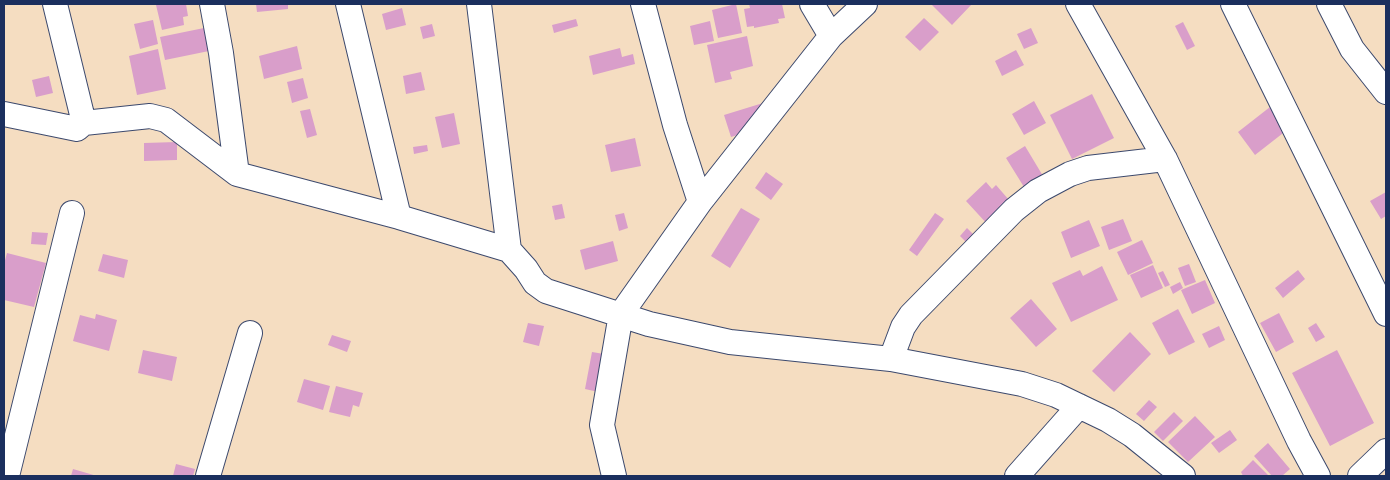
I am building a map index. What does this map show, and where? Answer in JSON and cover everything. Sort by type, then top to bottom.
[{"type":"street","points":[[55,4],[84,123]]},
{"type":"street","points":[[212,4],[222,53],[237,174]]},
{"type":"street","points":[[348,4],[399,217]]},
{"type":"street","points":[[479,4],[509,250]]},
{"type":"street","points":[[643,4],[675,125],[700,202]]},
{"type":"street","points":[[812,4],[832,36]]},
{"type":"street","points":[[614,476],[602,425],[621,314],[700,202],[832,36],[865,4]]},
{"type":"street","points":[[1078,4],[1165,159],[1299,441],[1318,476]]},
{"type":"street","points":[[1233,4],[1386,314]]},
{"type":"street","points":[[1329,4],[1352,49],[1386,92]]},
{"type":"street","points":[[4,114],[77,129],[84,123],[150,116],[166,120],[237,174],[399,217],[509,250],[536,283],[546,291],[649,324],[736,343],[892,359],[1022,384],[1056,395],[1108,420],[1132,435],[1183,476]]},
{"type":"street","points":[[892,359],[903,328],[911,315],[1014,210],[1038,191],[1070,174],[1088,168],[1165,159]]},
{"type":"street","points":[[7,476],[72,213]]},
{"type":"street","points":[[208,476],[250,333]]},
{"type":"street","points":[[1017,476],[1079,406]]},
{"type":"street","points":[[1360,476],[1386,451]]},
{"type":"building","points":[[186,4],[188,16],[183,17],[184,25],[162,30],[156,5]]},
{"type":"building","points":[[256,4],[288,4],[288,9],[257,12]]},
{"type":"building","points":[[736,4],[742,33],[718,38],[712,10]]},
{"type":"building","points":[[749,4],[782,4],[785,18],[778,19],[779,23],[754,28],[754,26],[747,27],[744,9],[750,8]]},
{"type":"building","points":[[931,4],[972,4],[952,25]]},
{"type":"building","points":[[402,8],[406,25],[386,30],[382,14]]},
{"type":"building","points":[[924,18],[939,32],[920,51],[905,37]]},
{"type":"building","points":[[576,19],[578,26],[554,33],[552,25]]},
{"type":"building","points":[[153,20],[158,44],[140,49],[134,24]]},
{"type":"building","points":[[710,21],[714,41],[694,45],[690,26]]},
{"type":"building","points":[[1183,22],[1195,46],[1187,50],[1175,26]]},
{"type":"building","points":[[432,24],[435,36],[423,39],[420,27]]},
{"type":"building","points":[[204,28],[209,51],[165,60],[160,37]]},
{"type":"building","points":[[1031,28],[1038,43],[1024,49],[1017,34]]},
{"type":"building","points":[[747,36],[753,66],[730,72],[732,79],[715,83],[707,45]]},
{"type":"building","points":[[297,46],[302,69],[264,79],[259,56]]},
{"type":"building","points":[[620,48],[622,57],[633,54],[635,64],[593,75],[589,56]]},
{"type":"building","points":[[158,49],[166,89],[137,95],[129,56]]},
{"type":"building","points":[[1016,50],[1024,65],[1002,76],[995,61]]},
{"type":"building","points":[[421,72],[425,90],[406,94],[403,76]]},
{"type":"building","points":[[49,76],[53,93],[36,97],[32,80]]},
{"type":"building","points":[[303,78],[308,98],[292,103],[287,82]]},
{"type":"building","points":[[1092,94],[1114,138],[1072,159],[1050,115]]},
{"type":"building","points":[[1034,101],[1046,123],[1024,135],[1012,114]]},
{"type":"building","points":[[763,103],[769,125],[731,137],[724,115]]},
{"type":"building","points":[[1270,107],[1287,130],[1255,155],[1238,132]]},
{"type":"building","points":[[310,109],[317,135],[307,138],[300,111]]},
{"type":"building","points":[[454,113],[460,144],[442,148],[435,117]]},
{"type":"building","points":[[635,138],[641,166],[611,172],[605,145]]},
{"type":"building","points":[[177,142],[177,160],[144,161],[144,143]]},
{"type":"building","points":[[427,145],[428,151],[414,154],[413,147]]},
{"type":"building","points":[[1025,146],[1043,176],[1024,187],[1006,158]]},
{"type":"building","points":[[766,172],[783,184],[771,200],[755,188]]},
{"type":"building","points":[[986,182],[992,189],[996,185],[1009,200],[989,226],[966,201]]},
{"type":"building","points":[[1386,192],[1386,216],[1381,219],[1370,201]]},
{"type":"building","points":[[562,204],[565,218],[555,220],[552,206]]},
{"type":"building","points":[[741,208],[760,219],[730,268],[711,256]]},
{"type":"building","points":[[624,213],[628,228],[619,231],[615,215]]},
{"type":"building","points":[[935,213],[944,219],[917,256],[909,250]]},
{"type":"building","points":[[1123,219],[1132,241],[1109,250],[1101,227]]},
{"type":"building","points":[[1089,220],[1100,246],[1071,258],[1061,232]]},
{"type":"building","points":[[967,228],[975,236],[968,244],[960,236]]},
{"type":"building","points":[[32,232],[48,233],[46,245],[31,244]]},
{"type":"building","points":[[1142,240],[1153,263],[1128,275],[1117,252]]},
{"type":"building","points":[[613,241],[618,261],[585,270],[580,250]]},
{"type":"building","points":[[7,253],[46,263],[34,307],[4,300],[4,264]]},
{"type":"building","points":[[103,254],[128,260],[124,278],[98,271]]},
{"type":"building","points":[[1189,264],[1196,282],[1185,286],[1178,268]]},
{"type":"building","points":[[1153,265],[1163,288],[1141,298],[1130,275]]},
{"type":"building","points":[[1102,266],[1118,300],[1071,322],[1052,283],[1080,270],[1083,276]]},
{"type":"building","points":[[1298,270],[1305,279],[1283,298],[1275,288]]},
{"type":"building","points":[[1163,271],[1170,285],[1165,287],[1158,273]]},
{"type":"building","points":[[1205,280],[1215,303],[1192,314],[1181,290]]},
{"type":"building","points":[[1180,282],[1183,288],[1173,294],[1170,287]]},
{"type":"building","points":[[1031,299],[1057,329],[1036,347],[1010,318]]},
{"type":"building","points":[[1178,309],[1195,342],[1169,355],[1152,323]]},
{"type":"building","points":[[1279,313],[1294,342],[1276,352],[1260,323]]},
{"type":"building","points":[[96,314],[117,320],[109,351],[73,341],[80,315],[95,319]]},
{"type":"building","points":[[528,323],[544,326],[539,346],[523,342]]},
{"type":"building","points":[[1316,323],[1325,337],[1316,342],[1308,328]]},
{"type":"building","points":[[1219,326],[1225,340],[1209,348],[1202,334]]},
{"type":"building","points":[[1130,332],[1151,354],[1114,392],[1092,371]]},
{"type":"building","points":[[332,335],[351,341],[347,352],[328,345]]},
{"type":"building","points":[[143,350],[177,357],[172,381],[138,373]]},
{"type":"building","points":[[1337,350],[1374,423],[1330,446],[1292,373]]},
{"type":"building","points":[[592,352],[610,355],[603,393],[585,389]]},
{"type":"building","points":[[304,379],[330,386],[323,410],[297,402]]},
{"type":"building","points":[[336,386],[363,393],[359,407],[353,405],[350,417],[329,412]]},
{"type":"building","points":[[1149,400],[1157,407],[1144,421],[1136,414]]},
{"type":"building","points":[[1174,412],[1183,421],[1163,441],[1154,432]]},
{"type":"building","points":[[1195,416],[1215,437],[1188,462],[1168,442]]},
{"type":"building","points":[[1230,430],[1237,440],[1219,453],[1211,443]]},
{"type":"building","points":[[1268,443],[1290,469],[1282,476],[1272,476],[1254,456]]},
{"type":"building","points":[[1253,460],[1269,476],[1243,476],[1241,472]]},
{"type":"building","points":[[176,464],[195,469],[193,476],[173,476]]},
{"type":"building","points":[[73,469],[97,476],[71,476]]}]
